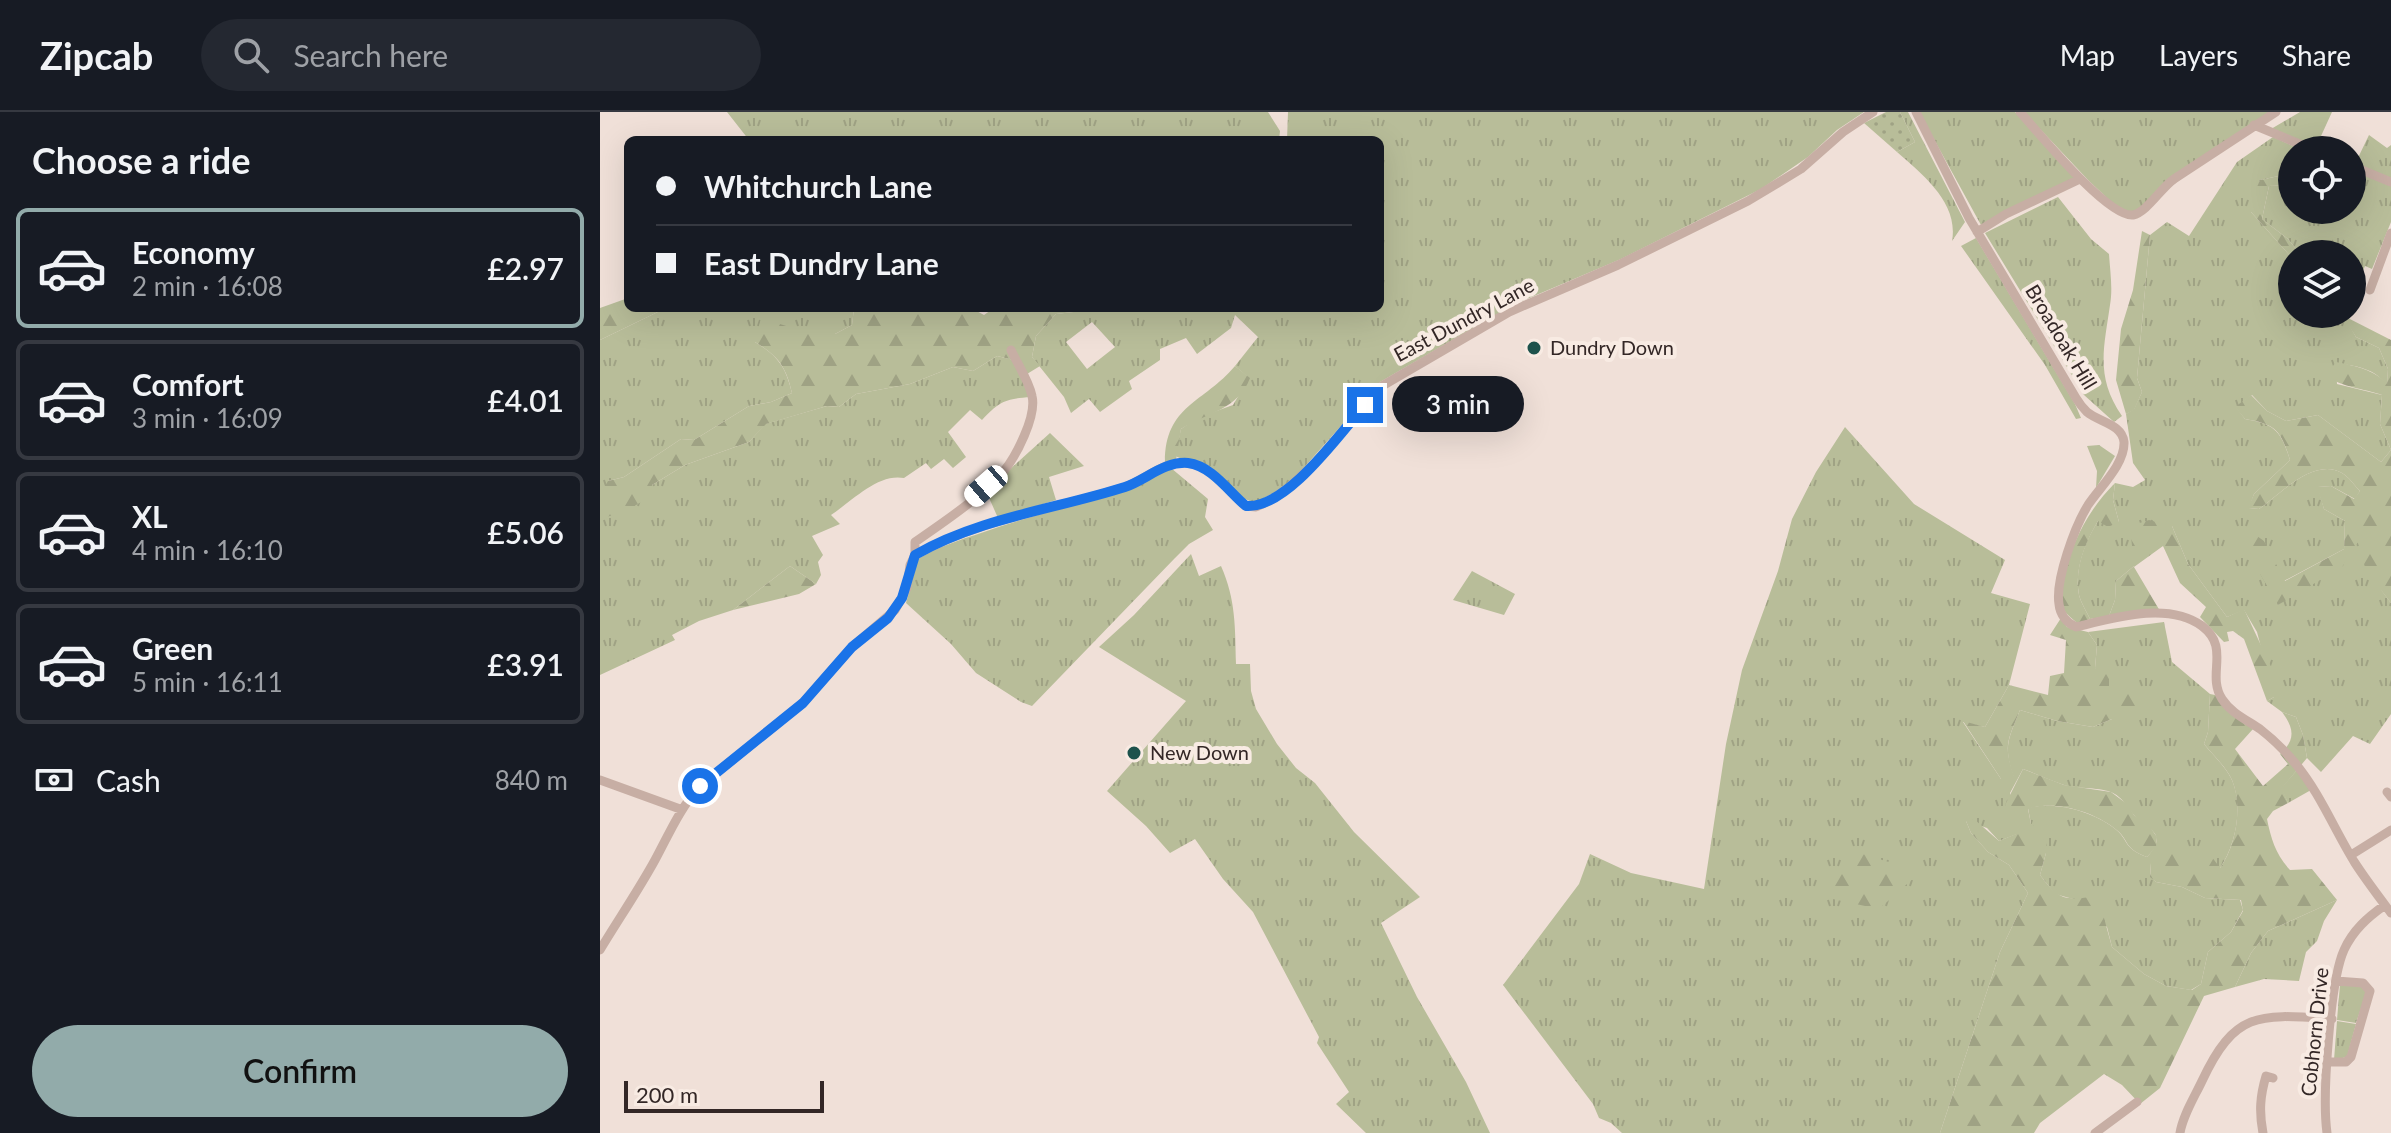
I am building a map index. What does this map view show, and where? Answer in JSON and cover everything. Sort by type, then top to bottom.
[{"type":"street","name":"East Dundry Lane","points":[[915,555],[1012,517],[1129,486],[1177,464],[1197,466],[1224,483],[1246,506],[1256,507],[1271,500],[1316,462],[1382,386],[1509,312],[1618,265],[1748,201],[1801,169],[1843,132],[1873,112]]},
{"type":"street","name":"Broadoak Hill","points":[[1916,112],[1977,232],[2081,405],[2096,419],[2115,427],[2122,436],[2123,450],[2114,469],[2089,503],[2076,530],[2058,597],[2063,616],[2076,627],[2145,614],[2168,614],[2200,625],[2209,633],[2218,650],[2218,692],[2229,707],[2263,731],[2298,766],[2351,855]]},
{"type":"street","points":[[2020,112],[2080,179],[2121,212],[2137,214],[2163,187],[2276,112]]},
{"type":"street","points":[[2254,125],[2280,136]]},
{"type":"street","points":[[2366,172],[2391,182]]},
{"type":"street","points":[[1977,232],[2006,214],[2080,179]]},
{"type":"street","points":[[2370,290],[2391,233]]},
{"type":"street","points":[[600,950],[654,861],[680,809],[700,786],[803,703],[852,647],[888,618],[902,598],[915,555],[915,542],[952,516],[1003,471],[1031,418],[1032,395],[1011,350]]},
{"type":"street","points":[[600,780],[680,809]]},
{"type":"street","points":[[2388,909],[2351,855],[2391,830]]},
{"type":"street","name":"Cobhorn Drive","points":[[2327,1133],[2328,1062],[2339,962],[2351,937],[2368,917],[2388,909]]},
{"type":"street","points":[[2328,1062],[2346,1062],[2351,1057],[2370,991],[2363,983],[2336,981]]},
{"type":"street","points":[[2180,1133],[2215,1054],[2244,1024],[2267,1016],[2332,1019]]},
{"type":"street","points":[[2263,1133],[2259,1104],[2266,1076]]},
{"type":"street","points":[[2095,1133],[2117,1110],[2137,1102]]},
{"type":"green space","points":[[727,112],[1268,112],[1280,131],[1279,136],[746,136]]},
{"type":"green space","points":[[1288,112],[1864,112],[1837,130],[1808,157],[1761,189],[1621,259],[1515,304],[1380,382],[1300,472],[1282,488],[1255,503],[1245,499],[1214,472],[1175,456],[1181,429],[1197,418],[1233,405],[1249,378],[1235,366],[1258,337],[1235,315],[1231,328],[1197,354],[1186,338],[1160,349],[1160,360],[1129,381],[1132,389],[1100,412],[1089,399],[1071,413],[1064,397],[1032,357],[1036,336],[1056,314],[1384,312],[1384,136],[1287,136]],"holes":[[[1092,322],[1115,347],[1087,369],[1066,342]]]},
{"type":"green space","points":[[1886,112],[1900,112],[1915,142],[1897,152],[1864,123]]},
{"type":"green space","points":[[1900,112],[1908,112],[1965,222],[1952,241],[1953,227],[1945,202],[1928,180],[1897,152],[1915,142]]},
{"type":"green space","points":[[1919,112],[2015,112],[2075,178],[1981,225]]},
{"type":"green space","points":[[2024,112],[2270,112],[2137,212],[2121,211]]},
{"type":"green space","points":[[2300,112],[2332,112],[2321,136],[2288,136],[2271,129]]},
{"type":"green space","points":[[2369,135],[2387,148],[2391,145],[2391,179],[2366,169],[2366,141]]},
{"type":"green space","points":[[2273,137],[2278,139],[2278,176],[2260,180],[2251,212],[2278,242],[2278,328],[2351,328],[2356,337],[2379,348],[2388,369],[2387,386],[2371,372],[2336,363],[2337,384],[2382,395],[2380,424],[2391,450],[2381,462],[2318,415],[2286,421],[2267,411],[2252,395],[2236,407],[2245,419],[2263,423],[2275,430],[2290,460],[2254,494],[2249,508],[2259,509],[2298,479],[2320,470],[2331,469],[2342,473],[2360,491],[2355,499],[2331,486],[2318,487],[2324,509],[2345,521],[2344,549],[2284,581],[2278,605],[2359,541],[2382,591],[2391,603],[2391,714],[2370,744],[2353,736],[2321,772],[2307,758],[2296,717],[2267,701],[2274,697],[2257,632],[2244,610],[2227,617],[2188,564],[2172,526],[2116,581],[2115,600],[2109,616],[2090,619],[2080,598],[2078,585],[2082,556],[2098,521],[2119,522],[2113,500],[2115,483],[2133,487],[2145,480],[2133,463],[2126,414],[2134,409],[2142,392],[2137,378],[2150,235],[2167,222],[2189,236],[2237,162]]},
{"type":"green space","points":[[2278,176],[2278,186],[2269,186],[2262,219],[2289,240],[2278,242],[2251,212],[2251,201],[2260,180]]},
{"type":"green space","points":[[2366,176],[2391,186],[2391,222],[2372,269],[2366,266],[2366,240],[2289,240],[2262,219],[2269,186],[2278,186],[2278,224],[2366,224]]},
{"type":"green space","points":[[2058,197],[2091,239],[2109,254],[2111,293],[2104,362],[2108,388],[2122,416],[2114,422],[2084,395],[1985,233]]},
{"type":"green space","points":[[2142,231],[2150,235],[2137,378],[2142,392],[2134,410],[2126,414],[2116,380],[2121,329],[2133,290]]},
{"type":"green space","points":[[1976,238],[2081,418],[2076,419],[2045,365],[1961,246]]},
{"type":"green space","points":[[624,299],[624,312],[658,312],[600,340],[600,308]]},
{"type":"green space","points":[[658,312],[854,312],[852,325],[835,334],[808,334],[755,342],[780,363],[792,393],[771,402],[749,406],[694,440],[681,439],[624,477],[608,481],[652,485],[685,465],[749,442],[765,424],[827,406],[839,407],[856,394],[910,384],[953,367],[973,371],[997,356],[1014,360],[1031,397],[1004,402],[982,420],[970,410],[948,432],[966,457],[953,468],[944,459],[931,469],[926,463],[904,478],[875,484],[831,515],[840,524],[812,536],[823,555],[818,562],[821,575],[816,584],[790,566],[733,610],[699,621],[672,635],[675,640],[600,675],[600,340]]},
{"type":"green space","points":[[854,312],[978,312],[984,315],[988,312],[1073,312],[1056,314],[1036,336],[1032,357],[1040,366],[1027,374],[1014,360],[997,356],[973,371],[953,367],[910,384],[856,394],[839,407],[827,406],[766,424],[749,442],[685,465],[652,485],[650,497],[622,513],[602,518],[602,492],[608,481],[624,477],[681,439],[694,440],[749,406],[771,402],[792,393],[780,363],[755,342],[761,318],[808,333],[817,327],[835,334],[852,325]]},
{"type":"green space","points":[[2366,327],[2391,340],[2391,450],[2380,424],[2382,395],[2346,385],[2326,375],[2336,362],[2371,372],[2387,384],[2388,369],[2379,348],[2356,337],[2350,328]]},
{"type":"green space","points":[[1235,366],[1250,378],[1245,389],[1230,404],[1181,429],[1176,460],[1165,462],[1167,443],[1179,416]]},
{"type":"green space","points":[[2251,395],[2267,411],[2286,421],[2318,415],[2381,462],[2391,450],[2391,603],[2366,571],[2358,542],[2342,567],[2278,605],[2248,553],[2257,536],[2264,541],[2285,581],[2344,549],[2345,521],[2324,509],[2317,487],[2331,486],[2354,499],[2360,491],[2342,473],[2331,469],[2320,470],[2298,479],[2259,509],[2248,508],[2254,494],[2290,460],[2275,430],[2263,423],[2245,419],[2235,407]]},
{"type":"green space","points":[[1845,427],[1914,504],[2005,560],[1991,593],[2030,604],[2009,685],[1985,727],[1963,722],[2001,779],[2014,778],[2008,743],[2020,710],[2093,727],[2112,719],[2109,694],[2095,668],[2097,645],[2088,632],[2164,622],[2172,662],[2210,694],[2208,732],[2204,744],[2231,778],[2237,812],[2234,837],[2220,868],[2151,863],[2150,876],[2156,882],[2182,887],[2205,898],[2240,900],[2243,910],[2231,932],[2208,952],[2201,984],[2191,990],[2166,986],[2144,974],[2112,947],[2107,927],[2073,899],[2055,894],[2040,875],[2046,853],[2031,824],[2028,808],[2061,807],[2095,817],[2119,832],[2129,847],[2147,857],[2157,837],[2113,793],[2064,785],[2023,769],[2010,793],[2017,834],[1999,841],[1987,828],[1966,821],[1971,833],[1988,852],[2009,865],[2028,893],[2000,952],[1940,1133],[1622,1133],[1599,1118],[1593,1104],[1503,985],[1579,884],[1590,854],[1631,873],[1704,889],[1726,744],[1742,670],[1778,571],[1792,519],[1816,472]]},
{"type":"green space","points":[[1050,433],[1084,466],[1049,477],[1056,500],[998,518],[986,491]]},
{"type":"green space","points":[[2099,445],[2115,456],[2096,488],[2097,471],[2087,446]]},
{"type":"green space","points":[[1171,468],[1208,499],[1205,517],[1213,530],[1189,544],[1032,706],[976,673],[951,644],[906,603],[918,559],[941,547],[1125,488]]},
{"type":"green space","points":[[2115,483],[2113,500],[2119,522],[2108,527],[2098,521],[2085,547],[2079,566],[2078,586],[2090,619],[2078,624],[2061,603],[2066,567],[2089,516]]},
{"type":"green space","points":[[2149,520],[2172,526],[2188,564],[2227,617],[2244,609],[2274,673],[2274,697],[2267,701],[2244,639],[2233,631],[2227,632],[2229,641],[2224,642],[2200,617],[2206,607],[2180,583],[2163,546],[2134,567],[2160,611],[2109,616],[2115,600],[2116,581],[2134,566],[2130,526]]},
{"type":"green space","points":[[1191,554],[1199,576],[1221,566],[1232,602],[1236,664],[1250,664],[1251,691],[1256,709],[1277,744],[1296,768],[1315,783],[1354,832],[1420,897],[1381,923],[1490,1133],[1366,1133],[1336,1104],[1349,1092],[1317,1043],[1319,1037],[1253,912],[1223,879],[1195,839],[1170,853],[1146,826],[1107,791],[1186,701],[1099,647]]},
{"type":"green space","points":[[790,566],[816,584],[799,594],[733,610]]},
{"type":"green space","points":[[1472,571],[1515,594],[1504,615],[1453,600]]},
{"type":"green space","points":[[2061,618],[2067,627],[2088,632],[2097,645],[2095,668],[2109,675],[2109,693],[2128,687],[2146,698],[2146,713],[2133,725],[2112,719],[2093,727],[2020,710],[2008,744],[2015,779],[2001,779],[1963,721],[1985,727],[2009,685],[2048,695],[2050,676],[2064,673],[2066,640],[2050,635]]},
{"type":"green space","points":[[2210,694],[2253,729],[2235,749],[2263,786],[2288,764],[2280,754],[2289,744],[2292,734],[2282,712],[2296,717],[2307,758],[2282,788],[2288,803],[2273,811],[2267,819],[2272,840],[2290,870],[2312,869],[2337,900],[2268,931],[2251,953],[2235,987],[2204,996],[2160,1088],[2140,1104],[2122,1085],[2104,1074],[2040,1123],[2034,1133],[1940,1133],[2000,952],[2028,893],[2009,865],[1988,852],[1971,833],[1966,821],[1974,819],[1999,841],[2016,834],[2005,805],[2023,769],[2064,785],[2111,792],[2150,827],[2157,837],[2156,847],[2147,857],[2133,850],[2114,828],[2084,812],[2049,806],[2028,809],[2031,824],[2047,836],[2040,875],[2051,888],[2067,898],[2091,897],[2101,907],[2112,947],[2144,974],[2166,986],[2192,990],[2201,984],[2208,952],[2231,932],[2243,911],[2241,900],[2205,898],[2182,887],[2156,882],[2150,877],[2151,863],[2169,851],[2183,848],[2206,849],[2220,868],[2234,837],[2237,802],[2232,780],[2204,744],[2208,732]]},
{"type":"green space","points":[[2297,770],[2311,790],[2288,803],[2281,788]]},
{"type":"green space","points":[[1860,853],[1895,864],[1916,876],[1879,909],[1828,898],[1829,888]]},
{"type":"green space","points":[[2337,900],[2324,921],[2317,941],[2306,952],[2299,981],[2264,979],[2235,987],[2251,953],[2268,931]]},
{"type":"green space","points":[[2340,985],[2362,985],[2367,991],[2356,1023],[2337,1020]]},
{"type":"green space","points":[[2337,1021],[2356,1024],[2347,1057],[2334,1060]]},
{"type":"place","name":"Dundry Down","points":[[1534,348]]},
{"type":"place","name":"New Down","points":[[1134,753]]},
{"type":"route","points":[[700,786],[803,703],[852,647],[888,618],[907,588],[910,565],[915,555],[1012,517],[1129,486],[1177,464],[1197,466],[1224,483],[1246,506],[1256,507],[1289,487],[1316,462],[1365,405]]}]
